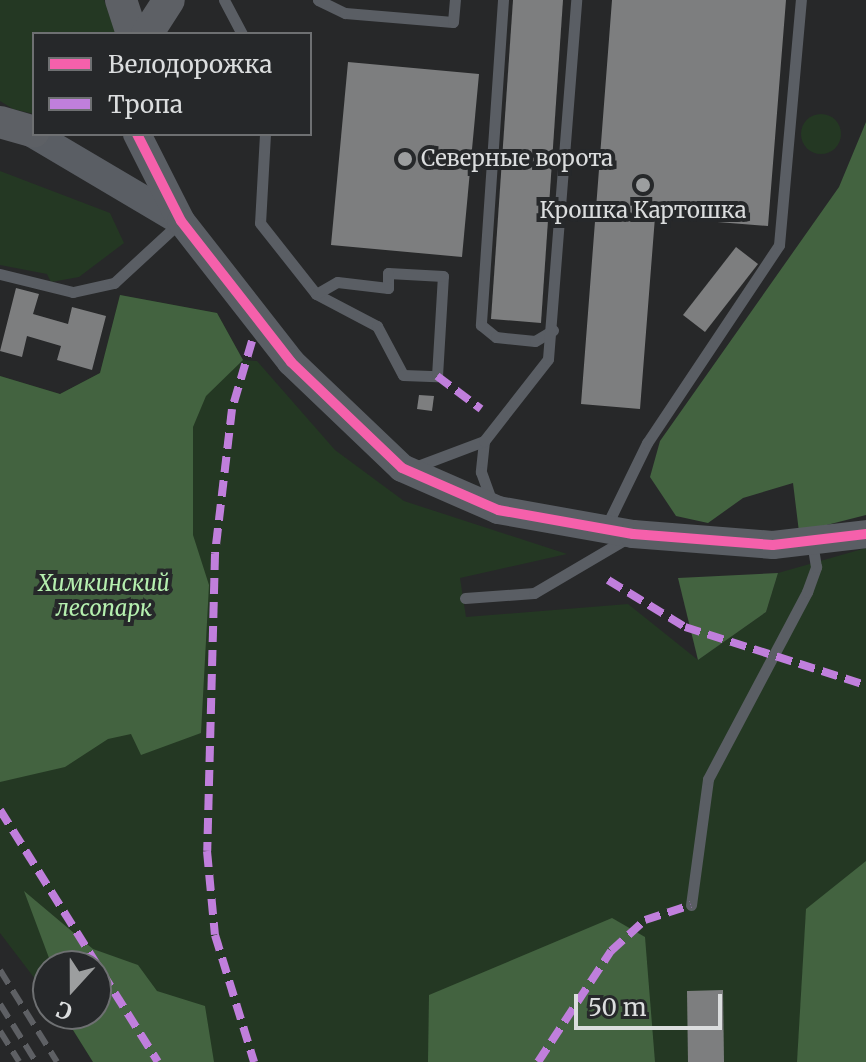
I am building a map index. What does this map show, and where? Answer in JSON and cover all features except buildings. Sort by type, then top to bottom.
[{"type":"main road","points":[[121,0],[131,32]]},
{"type":"main road","points":[[148,32],[169,0]]},
{"type":"street","points":[[15,130],[181,221]]},
{"type":"street","points":[[138,136],[181,221],[314,388],[402,468],[498,510],[633,534],[812,543],[866,534]]},
{"type":"lane","points":[[224,0],[241,32]]},
{"type":"lane","points":[[318,0],[345,13],[453,22],[455,0]]},
{"type":"lane","points":[[503,0],[481,325],[496,337],[535,341],[553,330]]},
{"type":"lane","points":[[402,468],[458,456],[484,441],[541,374],[553,330],[576,0]]},
{"type":"lane","points":[[604,529],[647,443],[779,245],[801,0]]},
{"type":"lane","points":[[265,136],[260,223],[316,294],[377,326],[403,375],[437,376],[443,276],[388,273],[388,288],[337,282],[316,294]]},
{"type":"lane","points":[[0,274],[73,292],[114,283],[181,221]]},
{"type":"lane","points":[[484,441],[481,472],[498,510]]},
{"type":"lane","points":[[465,598],[534,593],[633,534]]},
{"type":"lane","points":[[691,905],[708,779],[807,592],[816,567],[812,543]]},
{"type":"green space","points":[[0,0],[104,0],[115,32],[32,32],[32,114],[13,109],[0,101]]},
{"type":"green space","points":[[821,114],[835,120],[841,134],[835,148],[821,154],[807,148],[801,134],[807,120]]},
{"type":"green space","points":[[866,122],[866,515],[799,532],[793,483],[743,498],[708,523],[676,516],[650,477],[660,441],[839,187]]},
{"type":"green space","points":[[0,171],[110,213],[124,243],[79,277],[51,282],[47,274],[0,265]]},
{"type":"green space","points":[[120,295],[217,313],[243,360],[257,361],[335,450],[404,501],[567,554],[460,578],[466,617],[628,604],[698,660],[766,612],[778,573],[866,548],[866,1062],[93,1062],[73,1030],[112,1030],[112,950],[32,950],[32,975],[0,933],[0,376],[60,394],[100,373]]},
{"type":"green space","name":"Химкинский лесопарк","points":[[120,295],[217,313],[243,360],[206,396],[193,427],[193,535],[209,585],[201,733],[141,755],[131,734],[108,739],[65,767],[0,782],[0,376],[60,394],[100,373]]},
{"type":"green space","points":[[778,573],[766,612],[698,660],[678,578]]},
{"type":"green space","points":[[866,861],[866,1062],[797,1062],[806,909]]},
{"type":"green space","points":[[24,891],[96,950],[46,950]]},
{"type":"green space","points":[[612,918],[645,937],[655,1062],[428,1062],[429,995]]},
{"type":"green space","points":[[112,956],[138,965],[157,991],[205,1006],[214,1062],[93,1062],[73,1030],[112,1030]]},
{"type":"railway","points":[[0,970],[57,1062]]},
{"type":"railway","points":[[0,1004],[36,1062]]},
{"type":"railway","points":[[0,1031],[19,1062]]},
{"type":"marked path","points":[[252,341],[232,409],[215,554],[207,851],[215,935],[254,1062]]},
{"type":"marked path","points":[[437,376],[481,409]]},
{"type":"marked path","points":[[608,580],[685,627],[866,685]]},
{"type":"marked path","points":[[0,810],[158,1062]]},
{"type":"marked path","points":[[538,1062],[611,951],[645,920],[691,905]]},
{"type":"cycle path","points":[[138,136],[181,221],[291,362],[402,468],[498,510],[633,534],[773,545],[866,534]]},
{"type":"place","name":"Северные ворота","points":[[405,159]]},
{"type":"place","name":"Крошка Картошка","points":[[643,185]]}]
